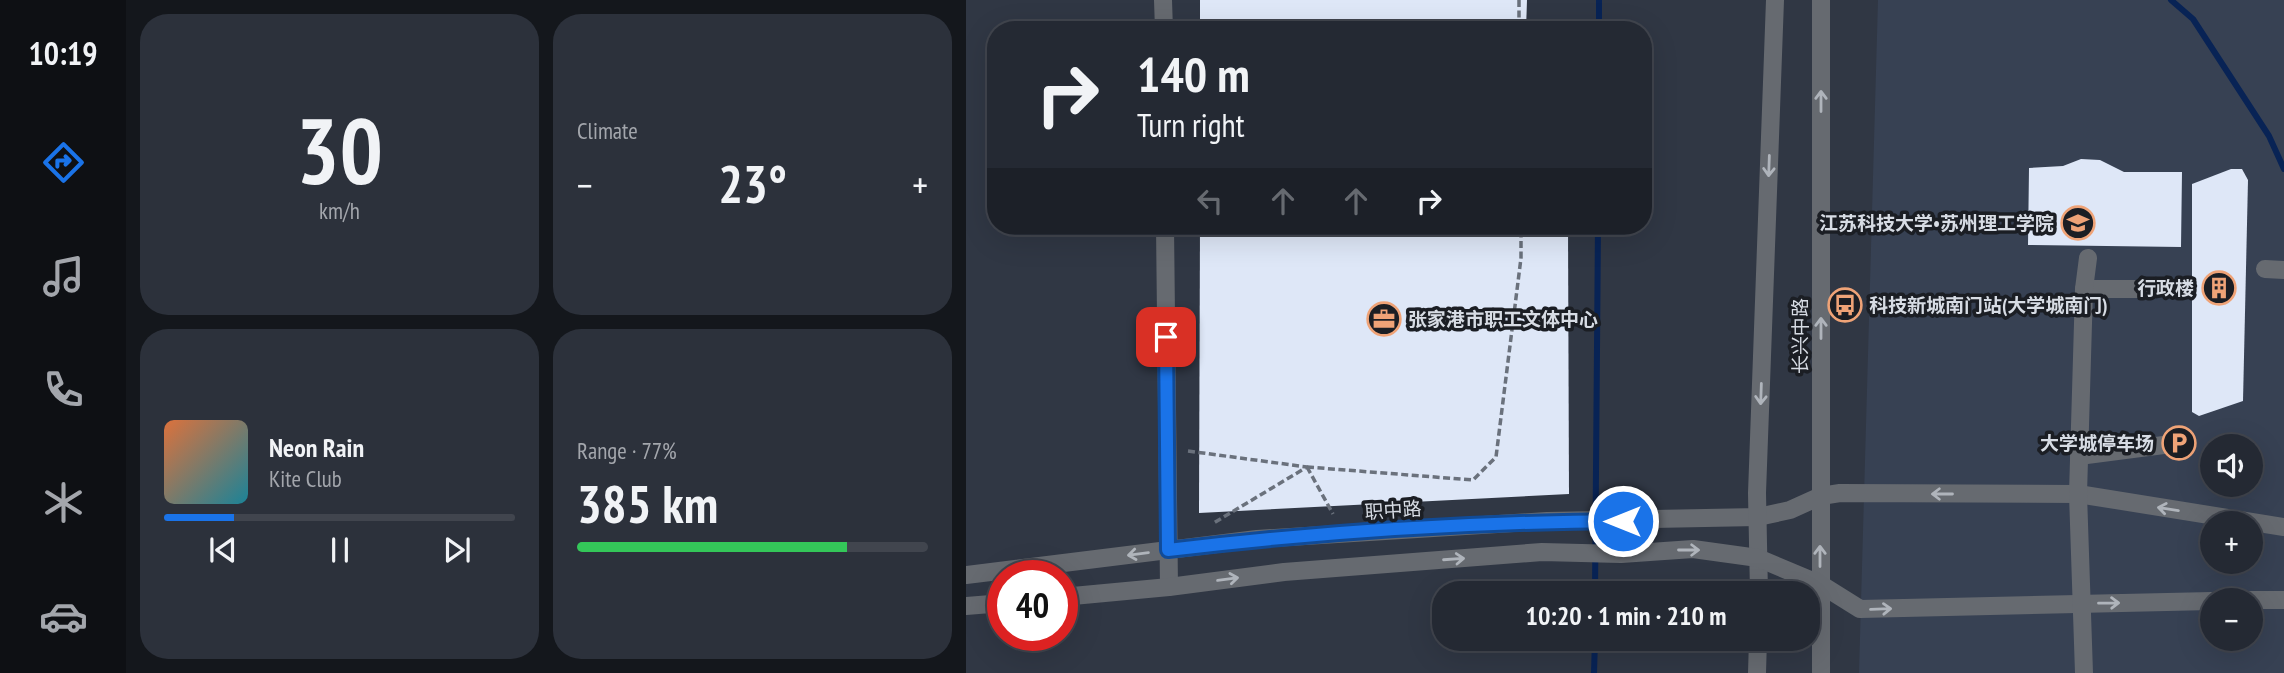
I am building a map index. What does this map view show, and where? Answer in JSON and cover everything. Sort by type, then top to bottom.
[{"type":"street","points":[[1163,0],[1164,21]]},
{"type":"street","name":"长兴中路","points":[[1759,581],[1758,517],[1774,0]]},
{"type":"street","name":"长兴中路","points":[[1821,0],[1821,673]]},
{"type":"street","points":[[1165,235],[1170,587]]},
{"type":"street","points":[[2084,673],[2078,494],[2084,289],[2088,258]]},
{"type":"street","points":[[2265,269],[2284,270]]},
{"type":"street","points":[[2084,289],[2153,289]]},
{"type":"street","points":[[2079,456],[2179,443]]},
{"type":"street","name":"职中路","points":[[966,575],[1256,539],[1547,521],[1758,517],[1790,510],[1821,496],[1840,493],[2078,494],[2284,527]]},
{"type":"street","points":[[1078,596],[1284,572],[1542,552],[1621,554],[1693,549],[1758,558],[1813,581]]},
{"type":"street","points":[[1820,584],[1860,610],[2200,601]]},
{"type":"street","points":[[2263,600],[2284,600]]},
{"type":"street","points":[[966,606],[987,604]]},
{"type":"street","points":[[1758,651],[1758,673]]},
{"type":"path","points":[[1519,0],[1519,21]]},
{"type":"path","points":[[1167,448],[1307,467],[1473,480],[1496,457],[1521,258],[1521,235]]},
{"type":"path","points":[[1203,529],[1307,467]]},
{"type":"path","points":[[1307,467],[1343,534]]},
{"type":"shaded area","name":"江苏科技大学•苏州理工学院","points":[[1878,0],[2284,0],[2284,673],[1859,673]]},
{"type":"building","points":[[1200,0],[1527,0],[1526,21],[1200,21]]},
{"type":"building","points":[[2081,159],[2100,160],[2124,172],[2182,172],[2181,247],[2028,245],[2029,168],[2063,166]]},
{"type":"building","name":"行政楼","points":[[2231,169],[2242,169],[2248,180],[2243,401],[2199,416],[2192,412],[2192,184]]},
{"type":"building","name":"张家港市职工文体中心","points":[[1200,235],[1568,235],[1569,494],[1199,513]]},
{"type":"waterway","points":[[1599,0],[1599,21]]},
{"type":"waterway","points":[[2171,0],[2193,19],[2269,136],[2284,169]]},
{"type":"waterway","points":[[1595,581],[1598,235]]},
{"type":"waterway","points":[[1594,673],[1595,651]]},
{"type":"place","name":"江苏科技大学•苏州理工学院","points":[[2078,223]]},
{"type":"place","name":"行政楼","points":[[2219,288]]},
{"type":"place","name":"科技新城南门站(大学城南门)","points":[[1845,305]]},
{"type":"place","name":"张家港市职工文体中心","points":[[1384,319]]},
{"type":"place","name":"大学城停车场","points":[[2179,443]]},
{"type":"route","points":[[1166,337],[1168,550],[1256,539],[1547,521],[1623,521]]}]
